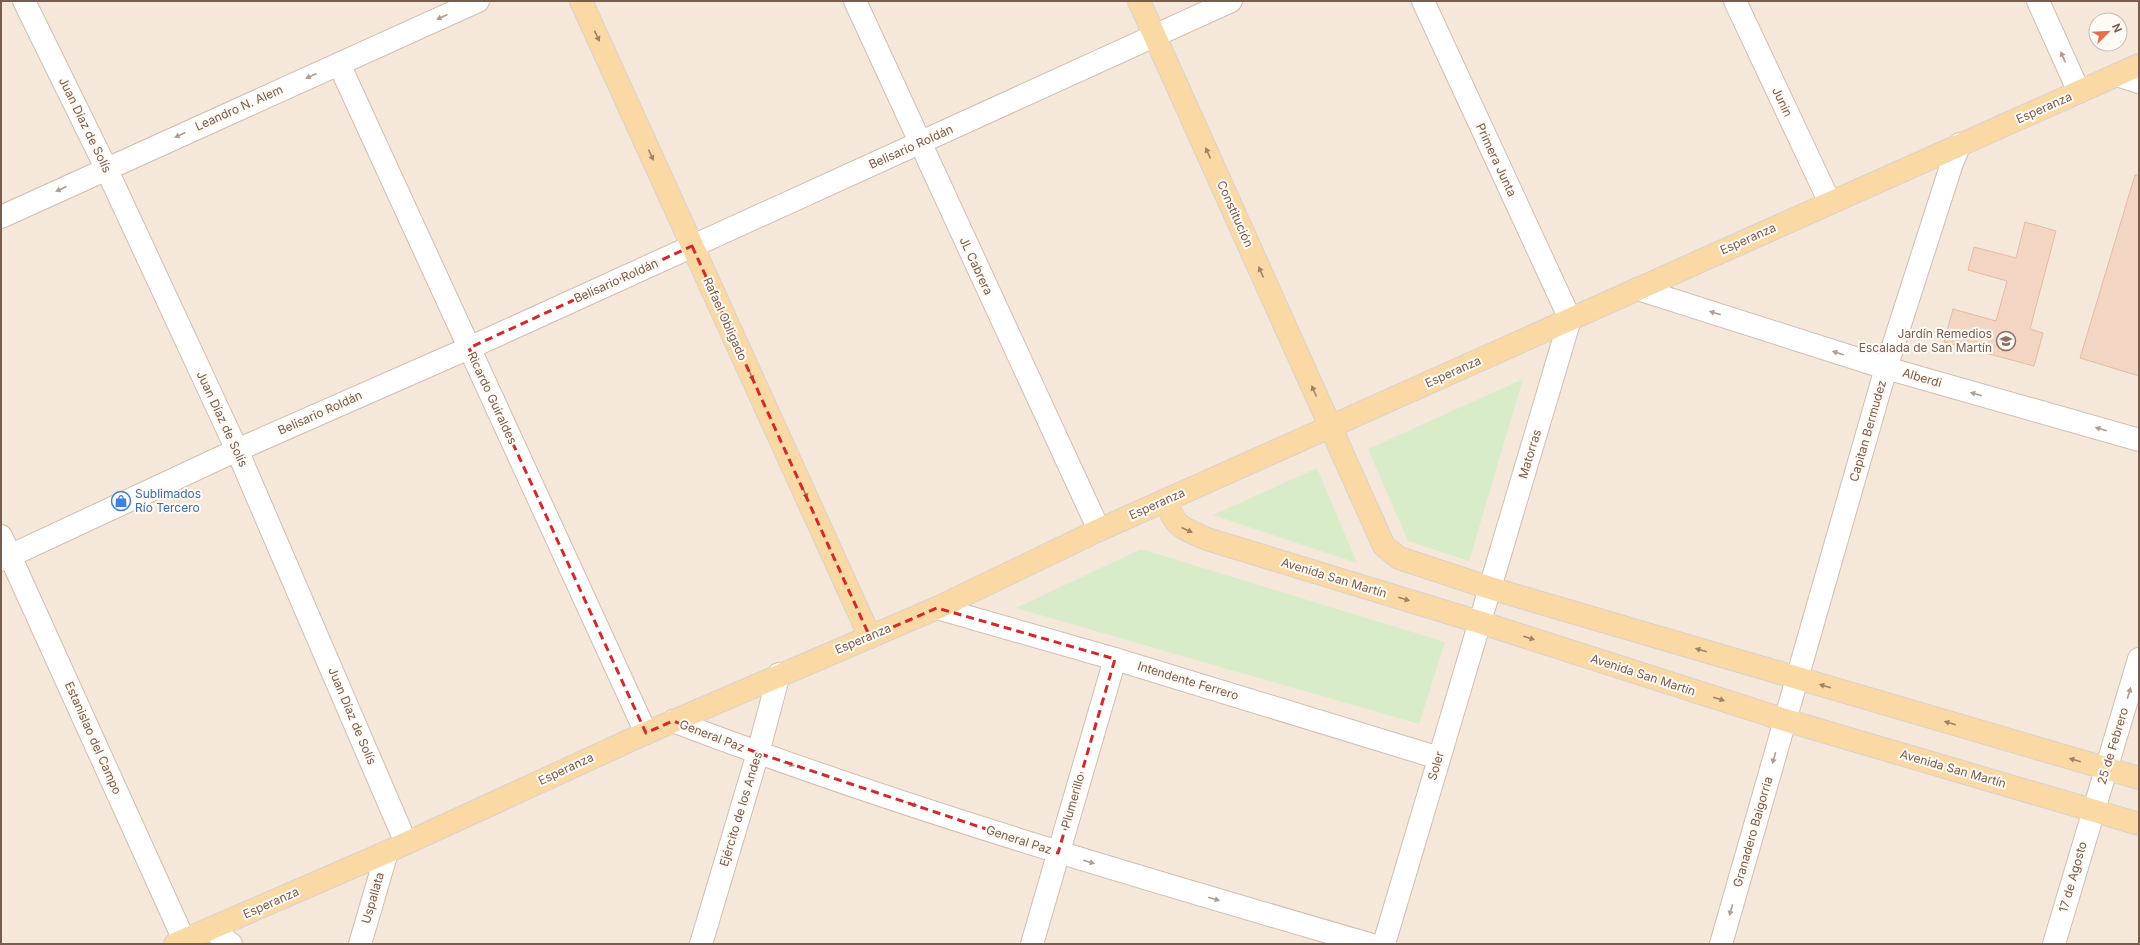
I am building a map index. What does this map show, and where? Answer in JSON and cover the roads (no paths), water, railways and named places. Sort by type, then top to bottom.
[{"type":"main road","name":"Rafael Obligado","points":[[581,1],[870,637]]},
{"type":"main road","name":"Constitución","points":[[1139,1],[1330,426]]},
{"type":"main road","name":"Esperanza","points":[[180,942],[397,847],[673,721],[937,608],[1099,530],[2139,65]]},
{"type":"main road","points":[[1330,426],[1384,546],[1399,558],[1490,588],[2139,778]]},
{"type":"main road","name":"Avenida San Martín","points":[[1166,500],[1171,517],[1180,527],[1206,539],[1479,622],[1785,720],[2139,824]]},
{"type":"street","name":"Juan Díaz de Solís","points":[[24,1],[106,168],[237,450],[397,847]]},
{"type":"street","name":"Leandro N. Alem","points":[[1,217],[106,168],[478,1]]},
{"type":"street","name":"JL Cabrera","points":[[855,1],[919,143],[1099,530]]},
{"type":"street","name":"Belisario Roldán","points":[[6,558],[237,450],[469,348],[1231,1]]},
{"type":"street","name":"Primera Junta","points":[[1423,1],[1570,319]]},
{"type":"street","name":"Junin","points":[[1735,1],[1830,203]]},
{"type":"street","points":[[2038,1],[2079,92]]},
{"type":"street","name":"Ricardo Guiraldes","points":[[339,64],[646,733]]},
{"type":"street","points":[[2117,75],[2139,82]]},
{"type":"street","name":"Capitan Bermudez","points":[[1785,720],[1886,368],[1952,163],[1960,144]]},
{"type":"street","name":"Alberdi","points":[[1638,289],[1886,368],[2139,440]]},
{"type":"street","name":"Matorras","points":[[1490,588],[1570,319]]},
{"type":"street","name":"Estanislao del Campo","points":[[1,536],[6,558],[180,942]]},
{"type":"street","name":"Soler","points":[[1384,944],[1490,588]]},
{"type":"street","name":"Intendente Ferrero","points":[[937,608],[1115,659],[1439,758]]},
{"type":"street","name":"Plumerillo","points":[[1032,944],[1115,659]]},
{"type":"street","name":"25 de Febrero","points":[[2092,810],[2107,769],[2139,659]]},
{"type":"street","name":"Ejército de los Andes","points":[[701,944],[758,754],[780,674]]},
{"type":"street","name":"Granadero Baigorria","points":[[1721,944],[1785,720]]},
{"type":"street","name":"General Paz","points":[[673,721],[758,754],[1058,853],[1369,944]]},
{"type":"street","name":"17 de Agosto","points":[[2054,944],[2092,810]]},
{"type":"street","name":"Uspallata","points":[[360,944],[397,847]]},
{"type":"street","points":[[211,928],[231,944]]},
{"type":"place","name":"Jardín Remedios Escalada de San Martín","points":[[2006,341]]},
{"type":"place","name":"Sublimados Río Tercero","points":[[121,501]]}]
